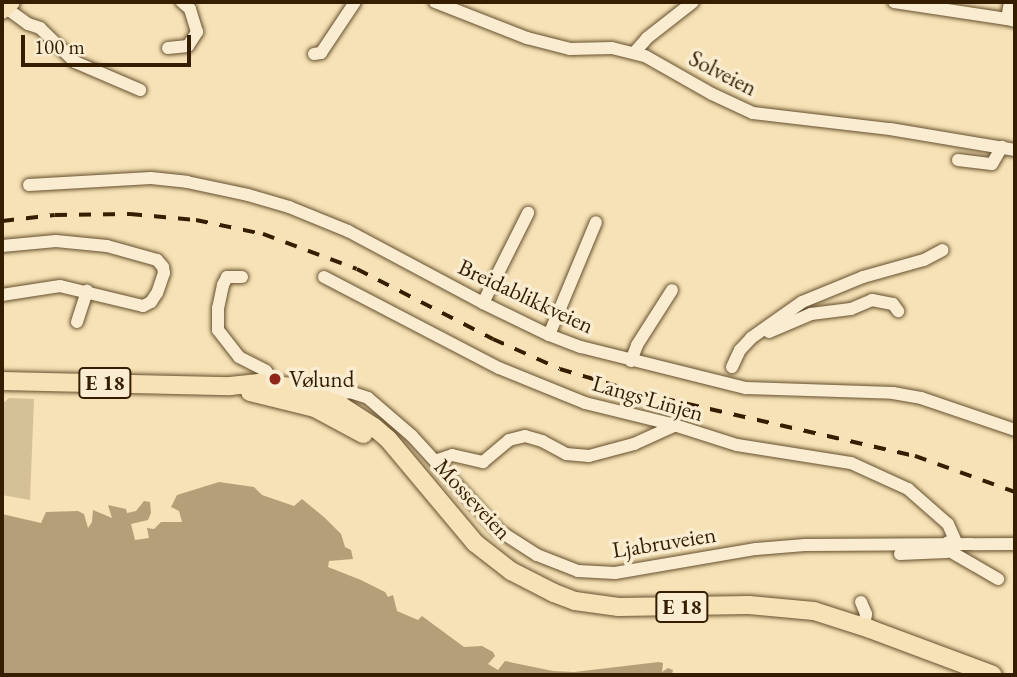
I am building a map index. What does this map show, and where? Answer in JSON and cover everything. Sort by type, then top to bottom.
[{"type":"highway","name":"Mosseveien","points":[[2,381],[230,386],[275,384],[317,395],[411,468],[463,530],[497,561],[527,581],[564,597],[619,607],[782,607],[814,611],[864,626],[966,671],[993,675]]},
{"type":"highway","name":"Mosseveien","points":[[230,386],[334,410]]},
{"type":"street","points":[[168,48],[188,46],[197,32],[190,9],[182,2]]},
{"type":"street","points":[[314,54],[321,53],[355,2]]},
{"type":"street","name":"Solveien","points":[[435,2],[466,16],[570,49],[612,48],[635,52],[753,113],[1009,148]]},
{"type":"street","points":[[635,52],[647,38],[693,2]]},
{"type":"street","points":[[894,2],[1011,20],[1010,2]]},
{"type":"street","points":[[7,7],[28,24],[40,28],[75,62],[140,90]]},
{"type":"street","name":"Solveien","points":[[958,160],[992,164],[1009,148]]},
{"type":"street","name":"Breidablikkveien","points":[[29,184],[118,178],[168,179],[247,195],[315,218],[365,239],[483,303],[549,335],[631,361],[734,386],[893,393],[921,398],[1015,430]]},
{"type":"street","points":[[483,303],[528,213]]},
{"type":"street","points":[[549,335],[596,222]]},
{"type":"street","points":[[2,246],[56,241],[98,244],[157,260],[163,267],[157,293],[147,305],[60,286],[2,295]]},
{"type":"street","points":[[734,386],[732,367],[740,350],[751,338],[802,302],[863,277],[924,260],[943,250]]},
{"type":"street","points":[[242,277],[227,277],[223,285],[218,308],[218,330],[239,357],[266,371],[275,384]]},
{"type":"street","name":"Langs Linjen","points":[[324,277],[472,354],[585,403],[676,425],[737,444],[850,463],[908,489],[948,524],[951,545]]},
{"type":"street","points":[[631,361],[637,345],[672,290]]},
{"type":"street","points":[[77,322],[87,291]]},
{"type":"street","points":[[732,367],[741,353],[769,332],[811,314],[852,309],[878,299],[896,306],[898,312]]},
{"type":"street","name":"Ljabruveien","points":[[317,395],[358,394],[382,410],[504,534],[548,560],[588,573],[615,573],[771,547],[1015,544]]},
{"type":"street","points":[[334,410],[356,404],[382,410]]},
{"type":"street","points":[[435,461],[452,455],[483,462],[509,440],[525,436],[542,441],[566,454],[589,456],[653,437],[676,425]]},
{"type":"street","points":[[900,554],[951,545],[998,579]]},
{"type":"street","points":[[860,602],[866,614],[864,626]]},
{"type":"shaded area","points":[[9,398],[34,399],[30,500],[2,495],[2,404]]},
{"type":"shaded area","points":[[219,482],[254,487],[262,495],[294,506],[302,499],[341,534],[345,547],[351,550],[353,559],[329,561],[328,567],[385,592],[388,597],[393,595],[397,611],[418,620],[422,616],[464,647],[482,646],[493,652],[495,656],[488,664],[498,670],[505,661],[553,671],[574,672],[659,662],[663,663],[662,672],[668,668],[673,670],[672,675],[2,675],[2,514],[41,523],[46,512],[78,511],[84,514],[88,528],[92,522],[93,510],[112,518],[108,505],[126,509],[127,513],[136,511],[144,501],[150,502],[151,513],[148,520],[131,524],[135,540],[149,538],[147,528],[154,529],[161,522],[182,522],[179,511],[171,507],[177,495]]},
{"type":"railway","points":[[2,221],[55,215],[130,214],[196,220],[263,234],[357,269],[493,339],[560,369],[640,393],[915,456],[1015,492]]},
{"type":"place","name":"Vølund","points":[[275,379]]}]
